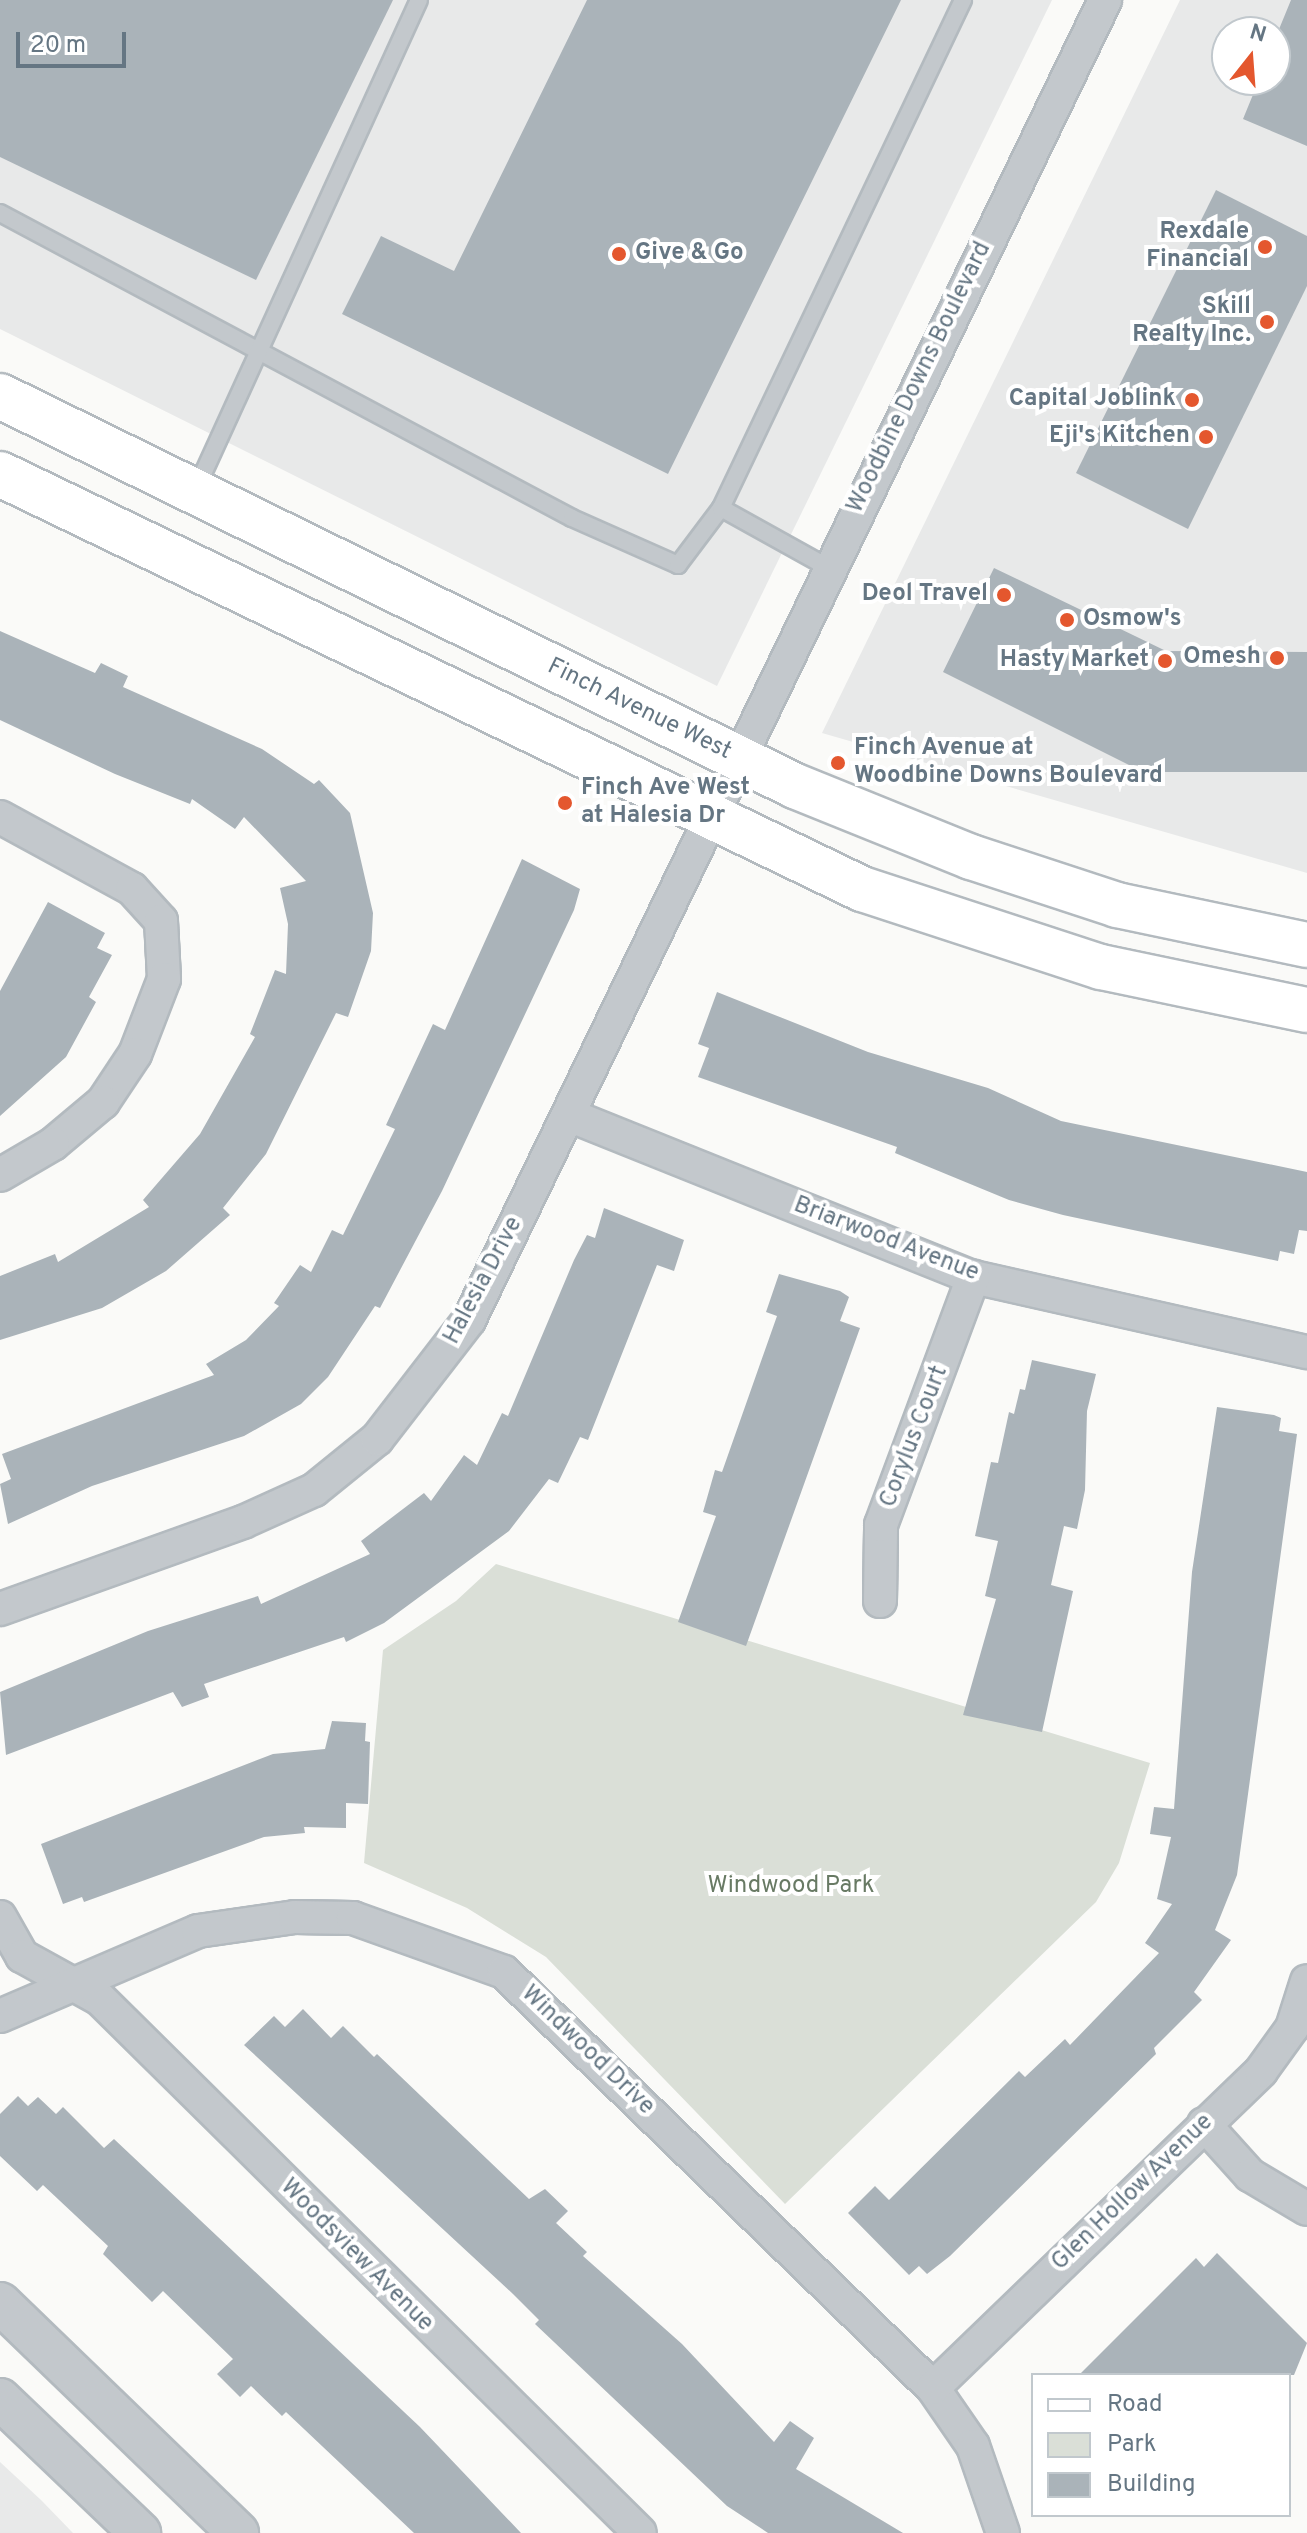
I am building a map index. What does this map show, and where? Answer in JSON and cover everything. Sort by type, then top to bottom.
[{"type":"main road","name":"Finch Avenue West","points":[[0,396],[738,758],[971,857],[1117,905],[1307,945]]},
{"type":"main road","points":[[0,474],[708,820],[862,889],[1024,945],[1213,994],[1307,1010]]},
{"type":"street","name":"Woodbine Downs Boulevard","points":[[708,820],[827,567],[1105,0]]},
{"type":"street","points":[[0,817],[132,889],[161,921],[164,979],[135,1054],[103,1102],[53,1144],[0,1175]]},
{"type":"street","name":"Halesia Drive","points":[[0,1609],[243,1522],[344,1469],[414,1395],[469,1320],[708,820]]},
{"type":"street","name":"Briarwood Avenue","points":[[569,1115],[973,1277],[1307,1352]]},
{"type":"street","name":"Corylus Court","points":[[880,1601],[881,1525],[973,1277]]},
{"type":"street","name":"Woodsview Avenue","points":[[0,1917],[22,1956],[100,1999],[640,2533]]},
{"type":"street","name":"Windwood Drive","points":[[0,2016],[198,1931],[295,1917],[353,1918],[504,1972],[933,2388],[973,2446],[1003,2533]]},
{"type":"street","name":"Glen Hollow Avenue","points":[[933,2388],[1261,2071],[1292,2028],[1307,1981]]},
{"type":"street","points":[[1204,2124],[1250,2175],[1307,2209]]},
{"type":"street","points":[[0,2303],[238,2533]]},
{"type":"street","points":[[0,2399],[140,2533]]},
{"type":"lane","points":[[195,492],[263,353],[419,0]]},
{"type":"lane","points":[[0,213],[572,518],[678,565],[721,508],[963,0]]},
{"type":"lane","points":[[721,508],[827,567]]},
{"type":"shaded area","points":[[0,0],[1052,0],[717,686],[0,329]]},
{"type":"shaded area","points":[[1180,0],[1307,0],[1307,873],[822,733]]},
{"type":"shaded area","points":[[0,2462],[41,2500],[73,2533],[0,2533]]},
{"type":"green space","name":"Windwood Park","points":[[496,1564],[1150,1763],[1119,1863],[1096,1902],[785,2204],[546,1957],[467,1908],[364,1863],[383,1650],[456,1601]]},
{"type":"building","points":[[0,0],[393,0],[256,280],[0,157]]},
{"type":"building","name":"Give & Go","points":[[587,0],[901,0],[668,474],[342,314],[381,236],[454,271]]},
{"type":"building","points":[[1291,0],[1307,0],[1307,146],[1243,119],[1252,96],[1291,96],[1291,16],[1284,16]]},
{"type":"building","points":[[1216,190],[1307,236],[1307,286],[1188,529],[1076,473]]},
{"type":"building","points":[[994,568],[1166,651],[1307,652],[1307,772],[1143,772],[943,672]]},
{"type":"building","points":[[0,631],[95,673],[101,663],[128,676],[123,687],[262,749],[314,784],[319,780],[350,813],[373,913],[371,951],[348,1017],[336,1013],[266,1154],[223,1208],[230,1215],[166,1271],[102,1308],[0,1340],[0,1276],[55,1254],[58,1262],[149,1207],[143,1200],[200,1134],[255,1037],[250,1034],[275,970],[286,974],[288,924],[280,888],[306,881],[244,817],[235,829],[192,799],[190,804],[115,774],[0,720]]},
{"type":"building","points":[[522,859],[580,889],[574,910],[442,1191],[380,1308],[375,1306],[328,1377],[301,1404],[244,1436],[92,1486],[8,1524],[0,1484],[11,1479],[2,1454],[214,1375],[206,1364],[246,1340],[279,1306],[274,1303],[300,1265],[311,1272],[332,1230],[343,1235],[395,1129],[386,1125],[433,1024],[445,1030]]},
{"type":"building","points":[[48,902],[105,933],[97,948],[112,955],[89,997],[96,1002],[66,1057],[0,1116],[0,991]]},
{"type":"building","points":[[717,992],[868,1052],[988,1088],[1061,1121],[1307,1172],[1307,1231],[1299,1230],[1294,1254],[1280,1251],[1278,1261],[1063,1215],[1009,1200],[895,1153],[897,1147],[698,1077],[709,1048],[698,1044]]},
{"type":"building","points":[[604,1208],[684,1240],[674,1271],[657,1265],[588,1440],[580,1437],[558,1483],[549,1479],[509,1531],[384,1623],[346,1642],[344,1637],[204,1684],[209,1697],[182,1707],[173,1692],[6,1755],[0,1692],[148,1631],[258,1596],[261,1604],[370,1554],[361,1541],[424,1493],[431,1501],[464,1455],[477,1465],[502,1413],[508,1416],[574,1260],[587,1235],[595,1238]]},
{"type":"building","points":[[779,1274],[840,1291],[849,1297],[840,1321],[860,1328],[746,1646],[678,1622],[716,1516],[703,1512],[715,1470],[722,1472],[777,1316],[766,1312]]},
{"type":"building","points":[[1032,1360],[1096,1374],[1087,1411],[1085,1490],[1077,1529],[1064,1526],[1051,1585],[1073,1591],[1042,1732],[963,1715],[996,1599],[985,1596],[998,1541],[975,1536],[991,1462],[998,1463],[1009,1412],[1014,1414],[1020,1389],[1025,1390]]},
{"type":"building","points":[[1217,1407],[1274,1415],[1281,1418],[1279,1431],[1297,1434],[1237,1875],[1215,1930],[1231,1940],[1194,1992],[1202,2000],[1154,2048],[1156,2054],[950,2256],[927,2274],[919,2266],[909,2275],[848,2213],[875,2186],[889,2200],[1019,2071],[1025,2077],[1065,2039],[1070,2045],[1159,1953],[1145,1943],[1172,1904],[1157,1899],[1171,1837],[1150,1834],[1154,1807],[1174,1809],[1192,1572]]},
{"type":"building","points":[[332,1721],[366,1723],[365,1741],[370,1742],[368,1804],[346,1803],[346,1828],[304,1827],[305,1833],[264,1837],[84,1902],[82,1897],[63,1904],[41,1844],[273,1754],[325,1749]]},
{"type":"building","points":[[303,2009],[331,2038],[343,2026],[374,2057],[377,2054],[529,2199],[545,2189],[568,2211],[556,2223],[587,2252],[583,2256],[682,2344],[774,2442],[790,2421],[814,2438],[796,2469],[903,2533],[768,2533],[727,2506],[535,2324],[539,2320],[513,2294],[244,2045],[274,2016],[285,2027]]},
{"type":"building","points":[[18,2096],[28,2106],[38,2097],[56,2114],[63,2107],[104,2148],[114,2139],[420,2427],[521,2533],[414,2533],[286,2412],[282,2416],[251,2386],[240,2397],[217,2374],[233,2359],[163,2291],[152,2302],[103,2254],[108,2246],[43,2185],[37,2191],[0,2156],[0,2114]]},
{"type":"building","points":[[1217,2253],[1307,2343],[1294,2375],[1081,2373],[1196,2258],[1204,2267]]},
{"type":"place","name":"Rexdale Financial","points":[[1265,247]]},
{"type":"place","name":"Give & Go","points":[[619,254]]},
{"type":"place","name":"Skill Realty Inc.","points":[[1267,322]]},
{"type":"place","name":"Capital Joblink","points":[[1192,400]]},
{"type":"place","name":"Eji's Kitchen","points":[[1206,437]]},
{"type":"place","name":"Deol Travel","points":[[1004,595]]},
{"type":"place","name":"Osmow's","points":[[1067,620]]},
{"type":"place","name":"Omesh","points":[[1277,658]]},
{"type":"place","name":"Hasty Market","points":[[1165,661]]},
{"type":"place","name":"Finch Avenue at Woodbine Downs Boulevard","points":[[838,763]]},
{"type":"place","name":"Finch Ave West at Halesia Dr","points":[[565,803]]}]
